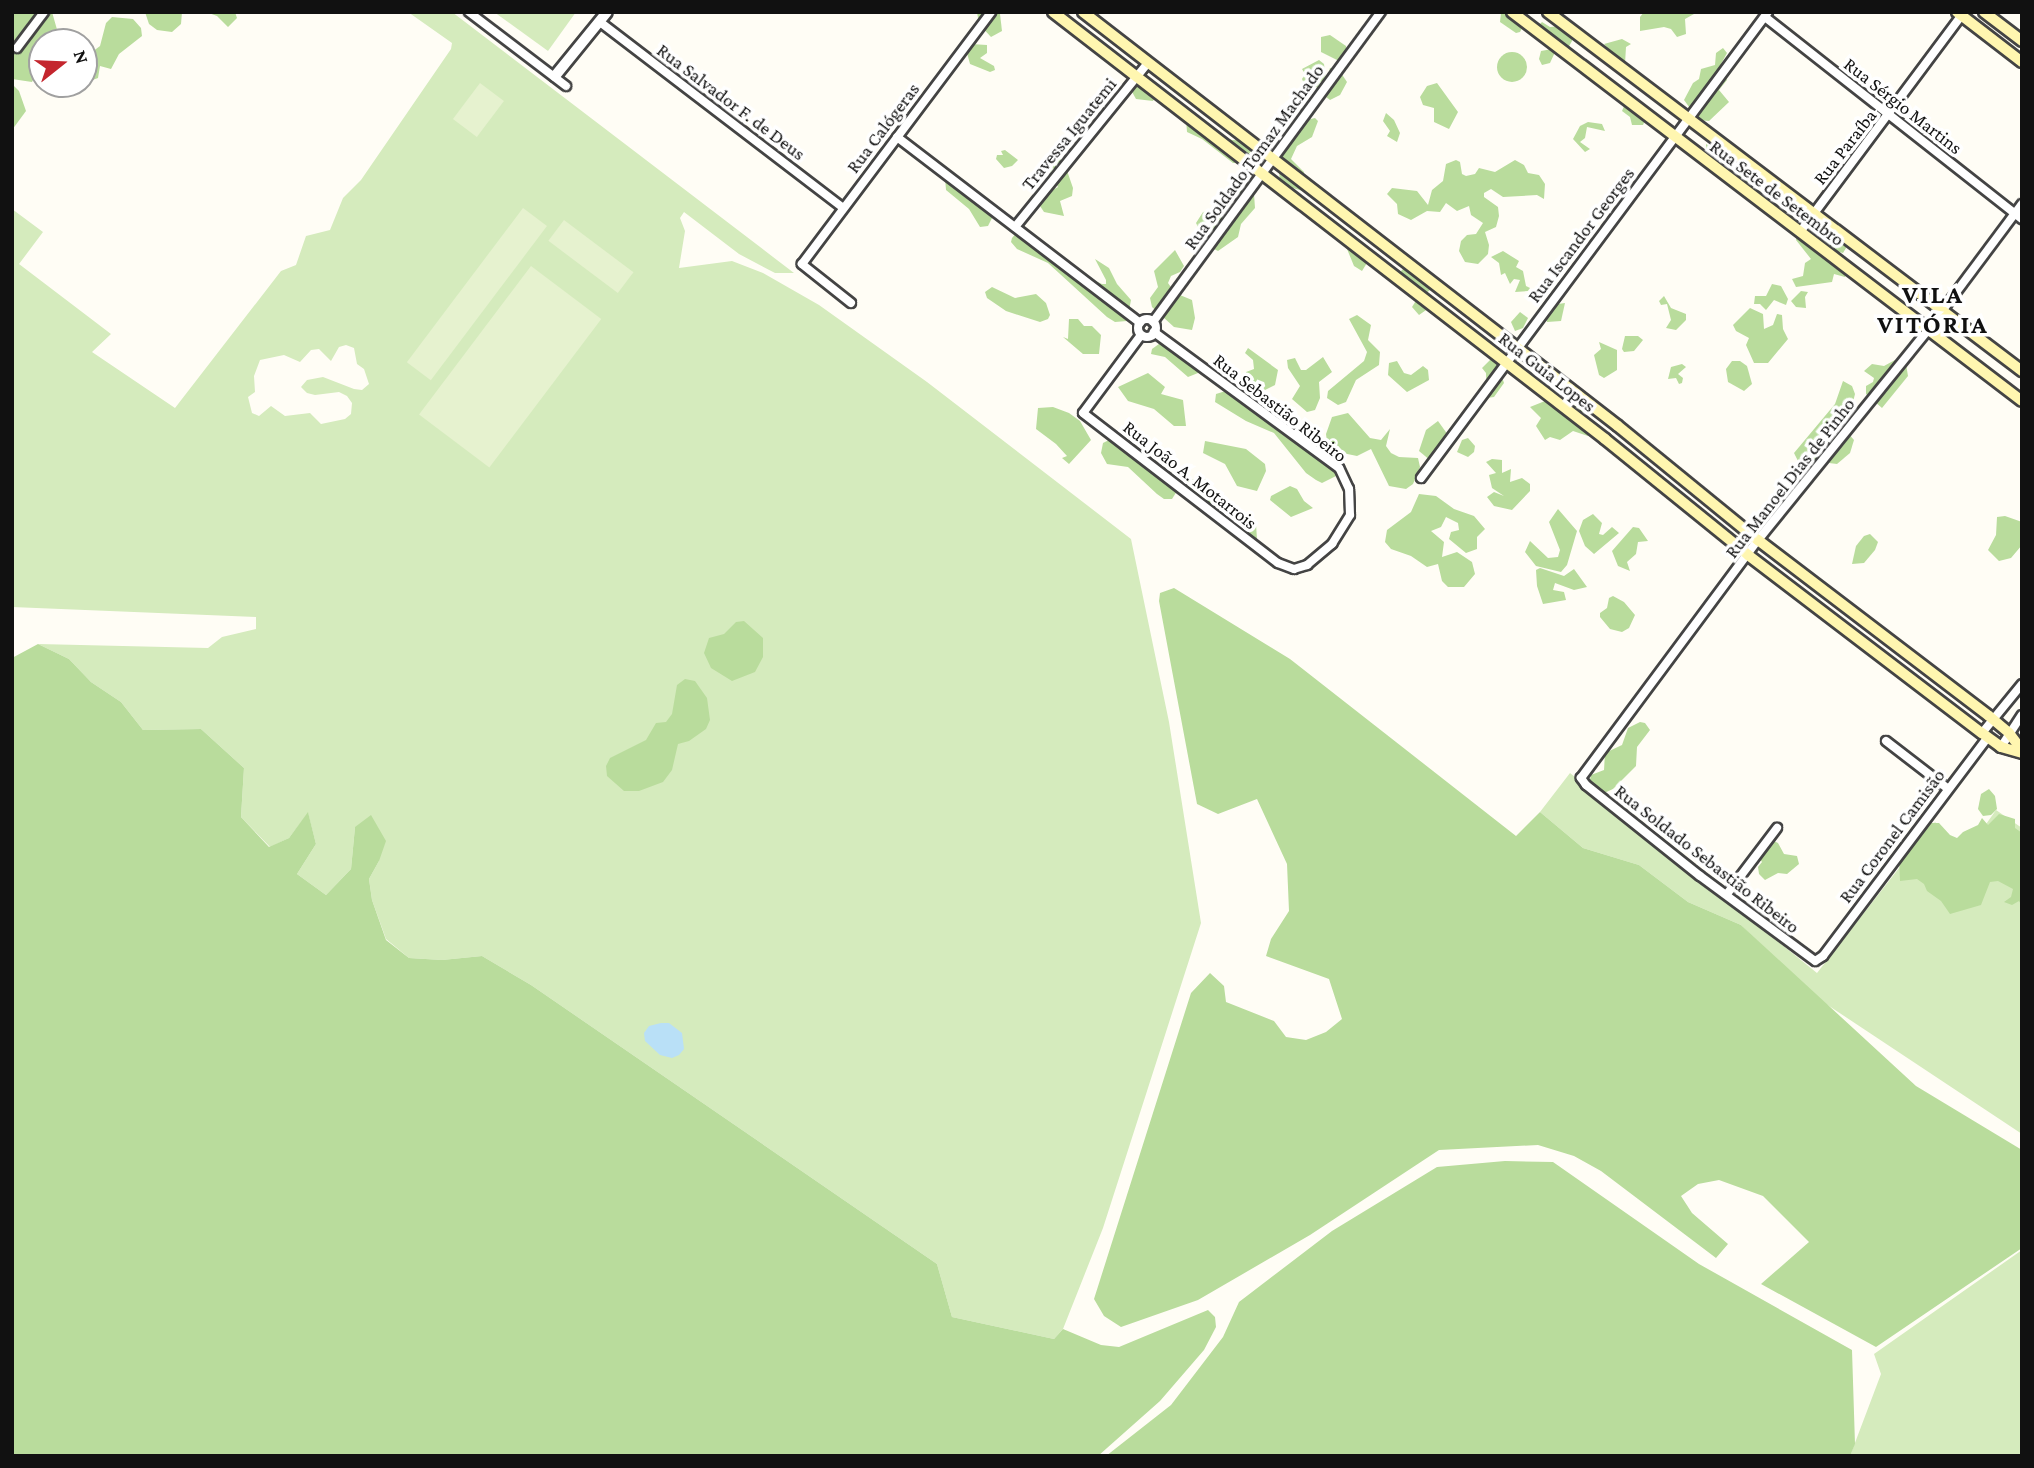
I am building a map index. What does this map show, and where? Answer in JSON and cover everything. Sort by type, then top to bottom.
[{"type":"main road","name":"Rua Guia Lopes","points":[[1053,12],[1505,362],[1748,555],[2001,747],[2022,751]]},
{"type":"main road","name":"Rua Guia Lopes","points":[[1083,12],[1516,347],[1758,540],[1994,721],[2009,733],[2022,751]]},
{"type":"main road","name":"Rua Sete de Setembro","points":[[1512,12],[2022,401]]},
{"type":"main road","name":"Rua Sete de Setembro","points":[[1548,12],[2022,371]]},
{"type":"main road","points":[[1984,12],[2022,41]]},
{"type":"main road","points":[[1961,14],[2022,62]]},
{"type":"main road","points":[[1881,656],[1891,643]]},
{"type":"street","points":[[17,48],[44,12]]},
{"type":"street","points":[[469,12],[566,86]]},
{"type":"street","points":[[555,76],[607,12]]},
{"type":"street","name":"Rua Calógeras","points":[[851,303],[802,264],[991,12]]},
{"type":"street","name":"Rua Soldado Tomaz Machado","points":[[1153,322],[1381,12]]},
{"type":"street","name":"Rua Paraíba","points":[[1800,232],[1890,116],[1961,14]]},
{"type":"street","name":"Rua Iscandor Georges","points":[[1421,478],[1766,15]]},
{"type":"street","name":"Rua Sérgio Martins","points":[[1766,15],[2018,216]]},
{"type":"street","name":"Rua Salvador F. de Deus","points":[[600,22],[843,208]]},
{"type":"street","name":"Travessa Iguatemi","points":[[1015,227],[1148,63]]},
{"type":"street","points":[[897,137],[1140,323],[1153,322],[1154,332],[1149,337],[1141,335],[1140,323]]},
{"type":"street","name":"Rua Manoel Dias de Pinho","points":[[1583,771],[1758,540],[2018,216],[2022,204]]},
{"type":"street","name":"Rua Sebastião Ribeiro","points":[[1154,332],[1339,468],[1349,489],[1350,515],[1332,544],[1307,565],[1294,569],[1278,563]]},
{"type":"street","name":"Rua João A. Motarrois","points":[[1141,335],[1083,413],[1278,563]]},
{"type":"street","name":"Rua Coronel Camisão","points":[[1823,956],[2022,684]]},
{"type":"street","points":[[2001,747],[2022,715]]},
{"type":"street","points":[[1886,741],[1947,788]]},
{"type":"street","name":"Rua Soldado Sebastião Ribeiro","points":[[1583,771],[1581,778],[1586,785],[1803,954],[1815,961],[1823,956]]},
{"type":"street","points":[[1727,894],[1777,828]]},
{"type":"green space","points":[[12,12],[52,12],[57,28],[28,28],[28,81],[12,79]]},
{"type":"green space","points":[[145,12],[182,12],[181,24],[172,32],[157,30],[149,24]]},
{"type":"green space","points":[[206,12],[235,12],[237,18],[228,27],[217,16]]},
{"type":"green space","points":[[408,12],[452,12],[794,273],[775,273],[739,254],[684,212],[680,218],[685,231],[679,268],[732,261],[763,273],[819,305],[927,382],[1131,539],[1169,722],[1201,923],[1103,1228],[1063,1329],[1054,1339],[952,1317],[937,1264],[531,985],[482,956],[442,960],[409,958],[386,939],[372,900],[369,879],[379,861],[355,827],[351,869],[326,895],[297,874],[316,844],[308,813],[289,838],[270,847],[241,817],[244,768],[201,729],[143,730],[121,702],[91,682],[69,659],[38,644],[208,648],[222,637],[256,629],[256,617],[12,607],[12,209],[43,232],[19,264],[111,334],[92,352],[175,408],[281,271],[296,265],[306,236],[330,230],[343,198],[361,180],[451,49],[452,43]],"holes":[[[346,345],[354,348],[357,364],[364,369],[369,384],[362,390],[323,377],[307,380],[301,387],[307,393],[315,395],[339,392],[347,396],[352,403],[351,414],[345,419],[321,424],[310,413],[285,416],[271,406],[259,416],[252,413],[248,397],[255,392],[254,376],[260,360],[284,355],[300,362],[311,350],[319,349],[331,361],[339,347]]]},
{"type":"green space","points":[[494,12],[576,12],[548,51]]},
{"type":"green space","points":[[977,12],[1000,14],[1002,31],[991,37],[979,24]]},
{"type":"green space","points":[[1521,12],[1523,26],[1520,32],[1516,33],[1500,22],[1501,13]]},
{"type":"green space","points":[[1644,12],[1694,14],[1685,19],[1686,34],[1677,37],[1671,29],[1664,27],[1640,31],[1640,17]]},
{"type":"green space","points":[[112,17],[133,19],[141,28],[142,36],[119,54],[111,69],[100,66],[98,78],[98,48],[106,23]]},
{"type":"green space","points":[[1542,22],[1550,27],[1562,26],[1572,33],[1572,41],[1568,48],[1556,50],[1550,63],[1542,65],[1539,59],[1541,51],[1552,49],[1538,26]]},
{"type":"green space","points":[[1330,35],[1346,46],[1346,56],[1339,61],[1321,52],[1321,37]]},
{"type":"green space","points":[[1622,39],[1631,44],[1626,47],[1625,64],[1616,63],[1614,55],[1604,44]]},
{"type":"green space","points":[[971,44],[987,45],[987,53],[980,58],[994,66],[995,70],[990,72],[970,64],[967,53]]},
{"type":"green space","points":[[1723,48],[1727,53],[1721,64],[1727,80],[1719,90],[1729,102],[1709,121],[1698,120],[1698,112],[1692,111],[1684,100],[1693,83],[1699,79],[1701,69],[1715,65],[1716,53]]},
{"type":"green space","points":[[1512,52],[1523,56],[1527,67],[1523,78],[1512,82],[1501,78],[1497,67],[1501,56]]},
{"type":"green space","points":[[1319,60],[1324,64],[1326,80],[1318,87],[1306,88],[1302,69]]},
{"type":"green space","points":[[1330,68],[1339,70],[1347,82],[1340,95],[1330,100],[1322,94]]},
{"type":"green space","points":[[1140,82],[1155,97],[1153,101],[1136,99],[1131,90]]},
{"type":"green space","points":[[480,83],[504,101],[477,137],[453,119]]},
{"type":"green space","points":[[1437,83],[1458,112],[1449,129],[1434,122],[1434,108],[1423,105],[1420,97],[1427,86]]},
{"type":"green space","points":[[12,84],[19,91],[26,111],[12,130]]},
{"type":"green space","points":[[1625,104],[1646,118],[1643,125],[1632,125],[1630,117],[1622,111]]},
{"type":"green space","points":[[1386,113],[1394,120],[1400,133],[1397,142],[1387,136],[1390,131],[1383,121]]},
{"type":"green space","points":[[1194,115],[1213,132],[1232,140],[1248,141],[1252,150],[1242,163],[1233,163],[1202,139],[1187,132],[1186,119]]},
{"type":"green space","points":[[1315,118],[1318,121],[1312,137],[1297,146],[1291,159],[1304,172],[1303,191],[1286,186],[1280,181],[1279,172],[1283,165],[1283,148],[1294,137],[1302,121]]},
{"type":"green space","points":[[1588,122],[1602,124],[1605,131],[1587,127],[1585,138],[1580,142],[1590,149],[1585,152],[1573,139],[1580,126]]},
{"type":"green space","points":[[1706,144],[1726,156],[1727,165],[1723,167],[1715,164],[1706,153]]},
{"type":"green space","points":[[1005,150],[1018,160],[1012,166],[1004,168],[996,159],[997,155],[1003,155],[1001,151]]},
{"type":"green space","points":[[1052,159],[1061,159],[1064,162],[1073,188],[1072,196],[1060,201],[1064,216],[1044,212],[1040,206],[1044,195],[1058,187],[1050,173]]},
{"type":"green space","points":[[1456,160],[1460,162],[1462,174],[1466,176],[1475,174],[1479,168],[1495,172],[1515,160],[1524,165],[1528,173],[1539,175],[1545,184],[1544,199],[1537,195],[1503,197],[1491,189],[1484,193],[1484,197],[1498,207],[1499,216],[1496,227],[1485,232],[1489,245],[1488,254],[1478,264],[1465,262],[1459,251],[1461,241],[1467,235],[1476,234],[1483,223],[1471,215],[1469,206],[1457,211],[1446,203],[1440,212],[1427,211],[1411,220],[1398,214],[1397,204],[1387,194],[1392,188],[1417,191],[1428,205],[1432,190],[1443,181],[1446,164]]},
{"type":"green space","points":[[1747,165],[1765,183],[1757,186],[1738,178],[1737,174]]},
{"type":"green space","points":[[945,178],[991,215],[988,226],[980,227],[969,209],[946,190]]},
{"type":"green space","points":[[1247,190],[1254,194],[1255,208],[1241,224],[1238,237],[1218,251],[1214,249],[1210,230],[1201,233],[1196,223],[1203,212],[1211,210],[1228,219],[1237,210],[1239,191]]},
{"type":"green space","points":[[523,208],[547,226],[431,380],[407,362]]},
{"type":"green space","points":[[564,220],[633,272],[618,293],[548,241]]},
{"type":"green space","points":[[1020,229],[1029,230],[1038,243],[1087,277],[1102,284],[1106,284],[1106,280],[1095,259],[1109,268],[1117,284],[1131,300],[1127,321],[1115,322],[1107,317],[1048,263],[1017,249],[1011,242]]},
{"type":"green space","points":[[1332,229],[1370,258],[1362,271],[1354,266],[1347,249],[1330,234]]},
{"type":"green space","points":[[1797,232],[1826,247],[1825,241],[1832,236],[1849,243],[1843,253],[1830,249],[1847,273],[1845,277],[1834,274],[1832,282],[1796,287],[1792,279],[1803,276],[1805,263],[1811,259],[1796,240]]},
{"type":"green space","points":[[1175,250],[1184,266],[1180,272],[1171,276],[1168,283],[1175,293],[1192,300],[1195,318],[1192,330],[1174,327],[1152,307],[1150,298],[1158,287],[1154,271]]},
{"type":"green space","points":[[1503,251],[1519,261],[1516,267],[1523,271],[1526,286],[1530,288],[1528,291],[1515,292],[1520,280],[1514,279],[1510,284],[1505,273],[1501,275],[1499,263],[1491,257]]},
{"type":"green space","points":[[531,266],[601,319],[489,468],[419,415]]},
{"type":"green space","points":[[1406,266],[1428,280],[1430,290],[1425,294],[1429,308],[1419,315],[1412,307],[1417,299],[1400,272]]},
{"type":"green space","points":[[1772,284],[1781,286],[1788,299],[1786,305],[1774,300],[1766,310],[1760,304],[1754,304],[1755,296],[1766,296]]},
{"type":"green space","points":[[992,287],[1015,298],[1036,294],[1046,303],[1050,315],[1048,319],[1040,322],[1006,311],[987,298],[985,292]]},
{"type":"green space","points":[[1801,291],[1808,292],[1805,297],[1806,308],[1796,307],[1791,301]]},
{"type":"green space","points":[[1664,296],[1671,308],[1686,314],[1686,320],[1676,330],[1666,328],[1671,320],[1667,304],[1661,305],[1659,301]]},
{"type":"green space","points":[[1565,303],[1561,321],[1547,322],[1546,316],[1558,304]]},
{"type":"green space","points":[[1750,308],[1763,314],[1764,329],[1773,325],[1777,314],[1782,315],[1783,329],[1788,339],[1768,363],[1754,363],[1746,345],[1749,338],[1736,331],[1733,325]]},
{"type":"green space","points":[[1520,312],[1528,318],[1523,328],[1515,331],[1511,322]]},
{"type":"green space","points":[[1357,315],[1371,325],[1368,340],[1380,352],[1379,365],[1356,380],[1346,402],[1338,405],[1327,398],[1328,391],[1364,361],[1367,352],[1349,319]]},
{"type":"green space","points":[[1069,319],[1078,319],[1084,326],[1092,326],[1101,335],[1099,354],[1083,354],[1063,337],[1068,339]]},
{"type":"green space","points":[[1625,336],[1638,336],[1643,340],[1634,351],[1624,352],[1622,349]]},
{"type":"green space","points":[[1163,341],[1200,359],[1205,367],[1203,371],[1188,377],[1165,357],[1151,354],[1152,349]]},
{"type":"green space","points":[[1599,342],[1617,350],[1617,370],[1604,378],[1599,375],[1594,355],[1601,349]]},
{"type":"green space","points":[[1248,348],[1278,370],[1275,385],[1263,391],[1247,384],[1246,372],[1254,369],[1253,360],[1245,353]]},
{"type":"green space","points":[[1323,357],[1332,372],[1319,382],[1320,398],[1315,410],[1307,412],[1292,399],[1300,386],[1288,368],[1287,360],[1295,358],[1301,370],[1306,370]]},
{"type":"green space","points":[[1491,359],[1497,362],[1504,383],[1494,397],[1487,398],[1486,373],[1482,368]]},
{"type":"green space","points":[[1895,360],[1906,364],[1908,376],[1882,408],[1866,394],[1866,386],[1873,382],[1874,378],[1864,371],[1872,364],[1884,366]]},
{"type":"green space","points":[[1397,361],[1404,373],[1411,375],[1423,366],[1428,370],[1429,380],[1407,392],[1388,375],[1389,363]]},
{"type":"green space","points":[[1732,361],[1740,361],[1747,366],[1752,384],[1744,391],[1728,382],[1726,369]]},
{"type":"green space","points":[[1682,364],[1686,367],[1678,374],[1683,378],[1682,383],[1679,384],[1676,378],[1668,379],[1671,367]]},
{"type":"green space","points":[[1148,373],[1165,387],[1161,394],[1183,400],[1186,426],[1174,426],[1154,409],[1128,401],[1118,387]]},
{"type":"green space","points":[[1843,381],[1852,386],[1855,394],[1851,410],[1834,429],[1830,441],[1822,445],[1816,465],[1809,469],[1801,467],[1794,453],[1835,404]]},
{"type":"green space","points":[[1232,389],[1248,394],[1298,428],[1309,441],[1335,462],[1339,468],[1336,476],[1322,483],[1316,480],[1306,473],[1274,433],[1246,421],[1215,402],[1216,394]]},
{"type":"green space","points":[[1550,399],[1579,407],[1591,422],[1588,436],[1573,431],[1560,440],[1550,437],[1545,440],[1536,426],[1541,418],[1530,407]]},
{"type":"green space","points":[[1053,407],[1080,421],[1091,440],[1069,464],[1062,458],[1067,456],[1056,444],[1036,429],[1038,408]]},
{"type":"green space","points":[[1348,413],[1370,438],[1381,440],[1390,429],[1386,446],[1391,453],[1399,457],[1418,458],[1420,467],[1413,484],[1406,489],[1389,486],[1371,449],[1357,456],[1328,450],[1326,434],[1332,417]]},
{"type":"green space","points":[[1438,421],[1448,435],[1431,461],[1419,451],[1426,430]]},
{"type":"green space","points":[[1847,432],[1854,440],[1850,453],[1837,464],[1829,463],[1827,455]]},
{"type":"green space","points":[[1468,438],[1475,446],[1474,452],[1468,457],[1457,452],[1462,440]]},
{"type":"green space","points":[[1111,439],[1177,491],[1172,499],[1164,499],[1157,494],[1128,467],[1107,464],[1101,453],[1103,443]]},
{"type":"green space","points":[[1205,441],[1246,449],[1265,464],[1266,471],[1257,491],[1237,486],[1225,464],[1203,453]]},
{"type":"green space","points":[[1492,459],[1502,460],[1502,473],[1511,469],[1510,482],[1522,478],[1530,484],[1530,491],[1512,510],[1494,506],[1487,497],[1494,492],[1504,496],[1492,488],[1489,475],[1496,473],[1486,462]]},
{"type":"green space","points":[[1205,479],[1221,498],[1256,524],[1257,539],[1251,544],[1238,536],[1217,511],[1192,493],[1187,482]]},
{"type":"green space","points":[[1290,486],[1297,489],[1304,501],[1313,508],[1291,517],[1270,500],[1271,496]]},
{"type":"green space","points":[[1419,494],[1436,496],[1454,509],[1474,516],[1485,529],[1477,537],[1477,549],[1466,553],[1449,539],[1451,532],[1459,530],[1458,523],[1446,517],[1441,527],[1431,531],[1444,542],[1442,557],[1457,552],[1472,562],[1475,574],[1464,587],[1448,587],[1442,581],[1438,564],[1427,567],[1411,556],[1391,549],[1385,542],[1387,530],[1411,512]]},
{"type":"green space","points":[[1558,509],[1577,531],[1567,565],[1561,572],[1536,566],[1525,552],[1530,541],[1548,558],[1558,557],[1560,550],[1549,522]]},
{"type":"green space","points":[[1593,514],[1602,523],[1599,534],[1603,535],[1612,527],[1619,533],[1594,554],[1585,546],[1579,531],[1583,520]]},
{"type":"green space","points":[[2005,516],[2022,522],[2022,545],[2011,558],[1999,561],[1988,550],[1996,535],[1997,517]]},
{"type":"green space","points":[[1633,527],[1639,528],[1648,541],[1638,542],[1636,554],[1627,562],[1630,571],[1618,566],[1612,551]]},
{"type":"green space","points":[[1870,534],[1878,542],[1875,550],[1864,563],[1852,564],[1856,546],[1864,536]]},
{"type":"green space","points":[[1540,568],[1564,576],[1574,569],[1587,587],[1574,590],[1555,583],[1553,590],[1564,592],[1566,600],[1543,604],[1537,586],[1536,570]]},
{"type":"green space","points":[[1174,588],[1290,659],[1516,836],[1540,812],[1583,848],[1639,865],[1688,902],[1741,925],[1916,1086],[2022,1150],[2022,1248],[1876,1347],[1761,1284],[1809,1242],[1763,1196],[1719,1180],[1698,1184],[1681,1196],[1692,1213],[1728,1244],[1716,1258],[1601,1171],[1574,1156],[1538,1145],[1439,1150],[1310,1235],[1198,1300],[1121,1327],[1104,1316],[1094,1299],[1191,993],[1210,973],[1224,986],[1226,1002],[1274,1021],[1286,1037],[1306,1040],[1326,1032],[1342,1019],[1329,979],[1266,956],[1271,939],[1289,911],[1287,864],[1257,799],[1218,814],[1197,804],[1159,601],[1160,593]]},
{"type":"green space","points":[[1613,596],[1624,602],[1635,615],[1629,628],[1622,632],[1610,629],[1600,617],[1600,613],[1607,608],[1609,598]]},
{"type":"green space","points":[[744,621],[763,638],[763,657],[755,672],[732,681],[711,668],[704,653],[709,638],[724,634],[736,622]]},
{"type":"green space","points":[[38,644],[69,659],[91,682],[121,702],[143,730],[201,729],[244,768],[241,817],[269,847],[289,838],[308,812],[316,844],[297,874],[326,895],[351,869],[355,827],[371,815],[386,841],[369,879],[372,900],[386,940],[409,958],[442,960],[482,956],[531,985],[937,1264],[952,1317],[1054,1339],[1063,1329],[1101,1345],[1119,1347],[1208,1310],[1215,1317],[1216,1327],[1204,1350],[1160,1401],[1098,1456],[12,1456],[12,658]]},
{"type":"green space","points":[[685,679],[695,681],[707,698],[710,720],[706,729],[689,741],[678,744],[672,770],[663,782],[639,791],[624,791],[607,776],[606,766],[610,758],[646,740],[656,723],[666,722],[672,714],[677,685]]},
{"type":"green space","points":[[1640,722],[1645,723],[1650,730],[1637,747],[1636,766],[1613,789],[1602,794],[1589,784],[1591,775],[1604,770],[1605,753],[1622,745],[1628,728]]},
{"type":"green space","points":[[1570,773],[1817,973],[1935,822],[1965,854],[1996,810],[2022,828],[2022,1134],[1817,998],[1741,925],[1688,902],[1639,865],[1583,848],[1540,812]]},
{"type":"green space","points":[[1989,789],[1995,796],[1997,809],[1991,815],[1983,816],[1978,809],[1981,794]]},
{"type":"green space","points":[[1999,814],[2015,819],[2015,828],[2022,833],[2022,906],[2019,901],[2012,905],[2004,902],[2011,897],[2013,889],[1998,881],[1990,882],[1981,905],[1950,914],[1941,901],[1917,879],[1900,881],[1899,858],[1908,845],[1915,842],[1913,835],[1917,827],[1925,829],[1930,823],[1939,823],[1950,835],[1957,838],[1978,825],[1982,818],[1988,825]]},
{"type":"green space","points":[[1772,840],[1778,843],[1784,854],[1797,856],[1799,864],[1787,874],[1778,873],[1765,880],[1759,874],[1758,867],[1762,862],[1757,855]]},
{"type":"green space","points":[[1505,1161],[1553,1162],[1699,1264],[1852,1350],[1855,1444],[1850,1456],[1106,1456],[1171,1405],[1223,1337],[1239,1302],[1332,1231],[1437,1167]]},
{"type":"green space","points":[[2022,1250],[2022,1456],[1850,1456],[1881,1374],[1874,1354]]},
{"type":"water","points":[[669,1023],[682,1033],[684,1049],[679,1055],[672,1058],[660,1055],[645,1041],[644,1033],[649,1026]]},
{"type":"district","name":"VILA VITÓRIA","points":[[1933,310]]}]
